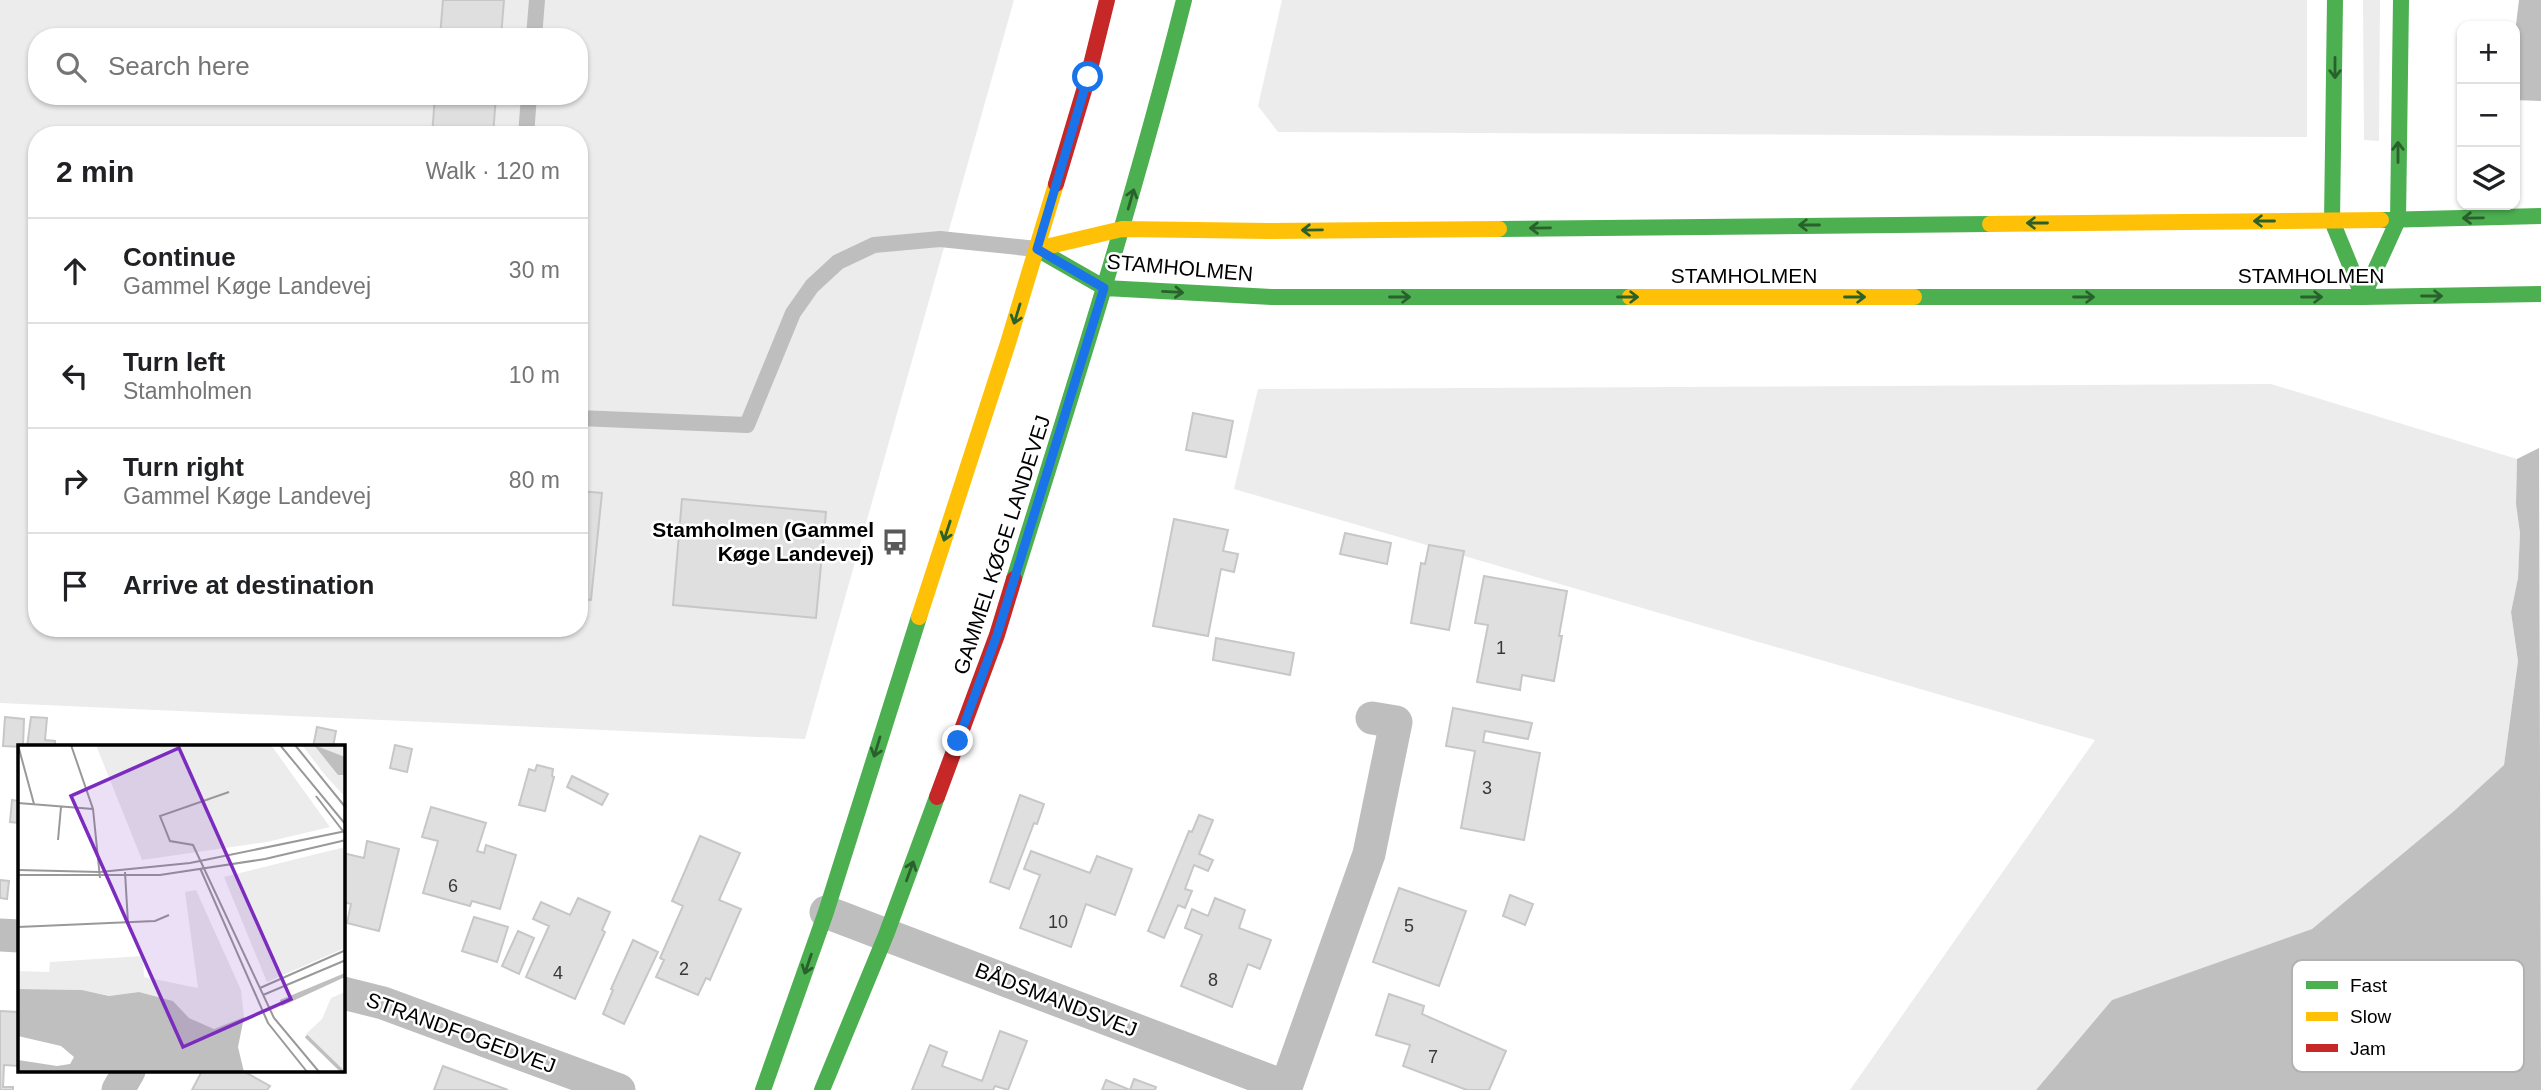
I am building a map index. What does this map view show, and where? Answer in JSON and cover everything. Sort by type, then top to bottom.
[{"type":"main road","points":[[763,1090],[826,912],[1037,249],[1088,77],[1107,0]]},
{"type":"main road","name":"GAMMEL KØGE LANDEVEJ","points":[[822,1090],[886,935],[997,635],[1122,229],[1184,0]]},
{"type":"main road","points":[[2334,0],[2332,221],[2363,297]]},
{"type":"main road","points":[[2363,297],[2398,220],[2401,0]]},
{"type":"main road","name":"STAMHOLMEN","points":[[1037,249],[1122,229],[1283,231],[2332,221],[2541,216]]},
{"type":"main road","name":"STAMHOLMEN","points":[[1037,249],[1104,288],[1272,296],[2363,297],[2541,294]]},
{"type":"street","name":"BÅDSMANDSVEJ","points":[[826,912],[1286,1089],[1369,854],[1396,722],[1372,718]]},
{"type":"street","points":[[0,934],[18,936]]},
{"type":"street","name":"STRANDFOGEDVEJ","points":[[345,994],[383,1003],[619,1090]]},
{"type":"street","points":[[118,1090],[128,1072]]},
{"type":"lane","points":[[535,28],[537,0]]},
{"type":"lane","points":[[527,126],[528,105]]},
{"type":"lane","points":[[588,418],[747,425],[793,313],[813,286],[838,262],[874,245],[940,239],[1037,249]]},
{"type":"shaded area","points":[[0,0],[1014,0],[805,739],[0,703]]},
{"type":"shaded area","points":[[1282,0],[2307,0],[2307,137],[1278,132],[1258,106]]},
{"type":"shaded area","points":[[2363,0],[2380,0],[2379,141],[2364,140]]},
{"type":"shaded area","points":[[2519,0],[2541,0],[2541,101],[2520,100],[2520,21],[2516,21]]},
{"type":"shaded area","points":[[2271,384],[2517,459],[2516,504],[2520,533],[2518,578],[2511,612],[2518,661],[2504,765],[2454,811],[2312,929],[2112,1000],[2036,1090],[1850,1090],[2095,740],[1234,489],[1258,389]]},
{"type":"shaded area","points":[[2539,448],[2541,1090],[2036,1090],[2112,1000],[2312,929],[2454,811],[2504,765],[2518,661],[2511,612],[2518,578],[2520,533],[2516,504],[2517,459]]},
{"type":"building","points":[[443,0],[504,0],[502,28],[441,28]]},
{"type":"building","points":[[434,105],[495,105],[494,126],[433,126]]},
{"type":"building","points":[[1193,413],[1233,421],[1226,457],[1186,450]]},
{"type":"building","points":[[588,492],[602,493],[591,600],[588,600]]},
{"type":"building","points":[[682,499],[826,512],[816,618],[673,605]]},
{"type":"building","points":[[1174,519],[1228,530],[1223,551],[1238,554],[1234,572],[1221,569],[1208,636],[1153,626]]},
{"type":"building","points":[[1345,533],[1391,543],[1387,564],[1340,554]]},
{"type":"building","points":[[1429,545],[1464,551],[1449,630],[1411,623],[1421,563],[1425,564]]},
{"type":"building","points":[[1484,576],[1567,591],[1554,681],[1522,675],[1520,690],[1477,682],[1488,625],[1475,623]]},
{"type":"building","points":[[1216,638],[1294,653],[1290,675],[1213,660]]},
{"type":"building","points":[[1453,708],[1532,723],[1528,739],[1485,731],[1483,742],[1540,753],[1524,840],[1461,828],[1475,751],[1446,746]]},
{"type":"building","points":[[5,717],[24,719],[23,745],[3,746]]},
{"type":"building","points":[[31,717],[47,718],[45,740],[55,741],[55,745],[27,745]]},
{"type":"building","points":[[317,727],[336,731],[333,745],[313,745]]},
{"type":"building","points":[[395,745],[412,749],[407,772],[390,768]]},
{"type":"building","points":[[537,765],[553,769],[554,777],[545,811],[519,805],[529,769],[535,771]]},
{"type":"building","points":[[572,776],[608,794],[602,805],[567,787]]},
{"type":"building","points":[[1020,795],[1044,804],[1009,889],[990,882]]},
{"type":"building","points":[[12,800],[18,801],[18,823],[10,822]]},
{"type":"building","points":[[431,807],[486,823],[477,851],[484,853],[486,845],[516,855],[500,909],[472,901],[470,906],[423,893],[438,841],[422,837]]},
{"type":"building","points":[[1199,815],[1213,820],[1199,854],[1213,860],[1208,871],[1194,865],[1185,889],[1192,891],[1185,908],[1178,905],[1164,938],[1148,931],[1189,831],[1192,832]]},
{"type":"building","points":[[700,836],[740,853],[719,900],[741,909],[710,980],[706,978],[698,995],[656,977],[664,960],[660,958],[683,906],[672,901]]},
{"type":"building","points":[[367,841],[399,849],[379,931],[347,923],[351,904],[345,902],[345,853],[364,858]]},
{"type":"building","points":[[1031,851],[1090,873],[1097,856],[1132,869],[1115,915],[1086,904],[1071,947],[1020,928],[1040,875],[1024,869]]},
{"type":"building","points":[[0,880],[9,881],[7,899],[0,898]]},
{"type":"building","points":[[1399,888],[1466,911],[1439,986],[1373,962]]},
{"type":"building","points":[[1510,895],[1533,904],[1525,925],[1503,916]]},
{"type":"building","points":[[578,898],[610,912],[602,930],[605,932],[575,999],[526,977],[549,926],[533,919],[541,902],[570,915]]},
{"type":"building","points":[[1215,898],[1245,910],[1239,928],[1271,940],[1260,969],[1248,964],[1232,1007],[1181,986],[1202,935],[1185,928],[1192,909],[1208,916]]},
{"type":"building","points":[[474,917],[508,927],[497,962],[462,951]]},
{"type":"building","points":[[518,931],[534,938],[519,974],[502,966]]},
{"type":"building","points":[[633,940],[658,952],[624,1024],[603,1014]]},
{"type":"building","points":[[1389,994],[1424,1006],[1422,1014],[1506,1051],[1489,1090],[1467,1090],[1403,1066],[1410,1045],[1376,1035]]},
{"type":"building","points":[[0,1011],[18,1012],[18,1066],[4,1065],[3,1087],[13,1087],[13,1090],[0,1090]]},
{"type":"building","points":[[1000,1031],[1027,1041],[1008,1090],[995,1086],[993,1090],[912,1090],[930,1045],[947,1052],[942,1066],[982,1081]]},
{"type":"building","points":[[443,1066],[508,1090],[434,1090]]},
{"type":"building","points":[[201,1072],[245,1072],[270,1086],[267,1090],[192,1090]]},
{"type":"building","points":[[1134,1079],[1156,1087],[1155,1090],[1130,1090]]},
{"type":"building","points":[[1106,1080],[1128,1089],[1102,1090]]},
{"type":"traffic: fast","points":[[1014,579],[1124,218],[1184,0]]},
{"type":"traffic: fast","points":[[2332,221],[2335,0]]},
{"type":"traffic: fast","points":[[2398,220],[2401,0]]},
{"type":"traffic: fast","points":[[2381,220],[2541,216]]},
{"type":"traffic: fast","points":[[2363,297],[2398,220]]},
{"type":"traffic: fast","points":[[2332,221],[2363,297]]},
{"type":"traffic: fast","points":[[1499,229],[1990,224]]},
{"type":"traffic: fast","points":[[1037,249],[1105,288],[1272,297],[1630,297]]},
{"type":"traffic: fast","points":[[1914,297],[2363,297],[2541,294]]},
{"type":"traffic: fast","points":[[763,1090],[826,912],[919,617]]},
{"type":"traffic: fast","points":[[822,1090],[886,935],[937,797]]},
{"type":"traffic: slow","points":[[919,617],[1008,343],[1056,184]]},
{"type":"traffic: slow","points":[[1990,224],[2381,220]]},
{"type":"traffic: slow","points":[[1037,249],[1122,229],[1499,229]]},
{"type":"traffic: slow","points":[[1630,297],[1914,297]]},
{"type":"traffic: jam","points":[[1056,184],[1088,77],[1107,0]]},
{"type":"traffic: jam","points":[[937,797],[997,635],[1014,579]]},
{"type":"place","name":"Stamholmen (Gammel Køge Landevej)","points":[[895,542]]},
{"type":"route","points":[[958,741],[997,635],[1104,288],[1037,249],[1088,77]]}]
